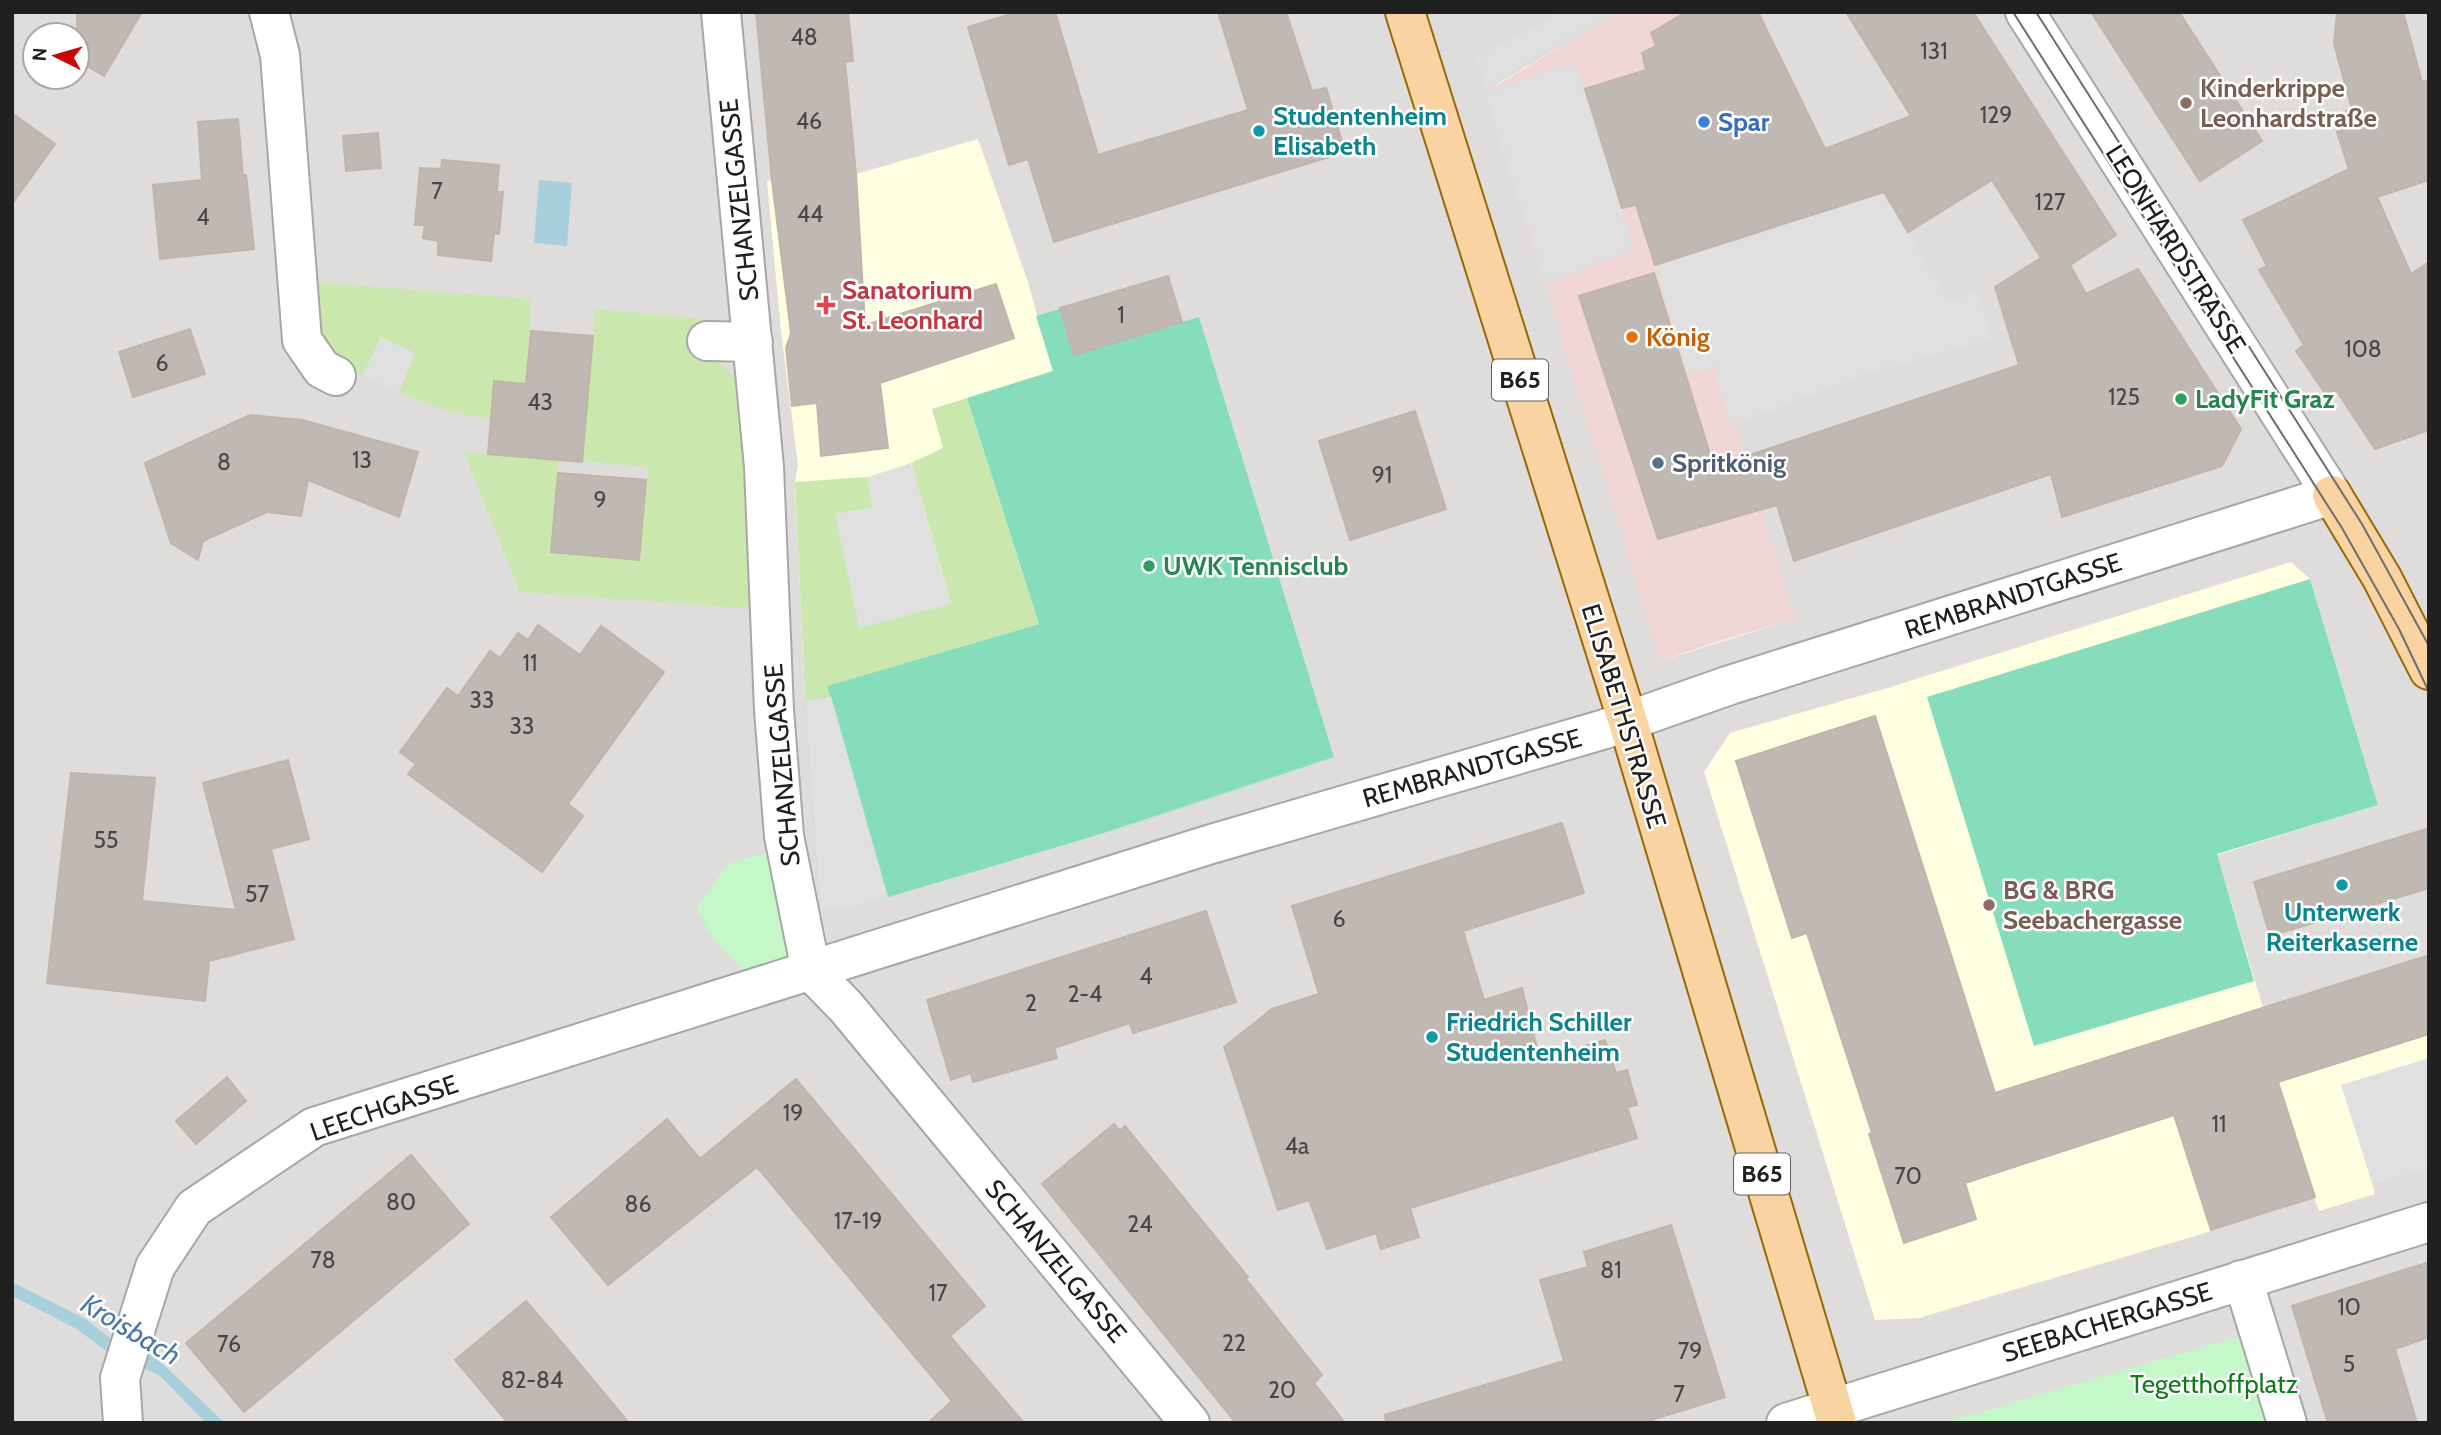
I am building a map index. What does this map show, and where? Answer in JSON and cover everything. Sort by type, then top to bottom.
[{"type":"main road","name":"ELISABETHSTRASSE","points":[[1405,12],[1628,722],[1835,1416]]},
{"type":"main road","name":"LEONHARDSTRASSE","points":[[2332,495],[2382,579],[2429,670]]},
{"type":"street","points":[[269,12],[280,55],[302,340],[322,369],[336,376]]},
{"type":"street","name":"SCHANZELGASSE","points":[[721,12],[764,467],[774,710],[784,836],[811,971],[846,1007],[1190,1423]]},
{"type":"street","name":"LEONHARDSTRASSE","points":[[2025,12],[2332,495]]},
{"type":"street","points":[[707,341],[753,342]]},
{"type":"street","name":"REMBRANDTGASSE","points":[[811,971],[1253,831],[1628,722],[1730,685],[2332,495]]},
{"type":"street","name":"LEECHGASSE","points":[[115,1409],[135,1330],[155,1267],[194,1208],[314,1127],[811,971]]},
{"type":"street","name":"SEEBACHERGASSE","points":[[1786,1423],[1835,1416],[2241,1280],[2429,1222]]},
{"type":"street","points":[[2241,1280],[2287,1423]]},
{"type":"shaded area","points":[[12,12],[1618,12],[1486,93],[1661,661],[1795,619],[1714,367],[1689,375],[1649,244],[1758,12],[2429,12],[2429,955],[2263,1008],[2217,854],[1881,690],[1730,733],[2205,1233],[2315,1197],[2319,1211],[2374,1194],[2372,1183],[2429,1166],[2429,1423],[12,1423]],"holes":[[[856,174],[1028,282],[1036,316],[1169,276],[1182,322],[1198,318],[1334,756],[1101,834],[855,907],[821,912],[805,701],[795,482],[798,466],[767,181]]]},
{"type":"shaded area","points":[[1559,12],[1612,12],[1487,87],[1476,59]]},
{"type":"shaded area","points":[[1618,12],[1758,12],[1829,156],[1649,244],[1689,375],[1714,367],[1731,425],[1736,424],[1795,619],[1660,661],[1486,92]]},
{"type":"shaded area","points":[[1575,62],[1634,250],[1546,284],[1486,92]]},
{"type":"shaded area","points":[[978,139],[1028,282],[1053,371],[967,398],[1006,515],[805,701],[795,482],[798,465],[781,331],[767,181],[856,174]]},
{"type":"shaded area","points":[[1884,192],[1949,301],[1979,292],[1992,339],[1869,373],[1731,426],[1714,367],[1689,375],[1655,265]]},
{"type":"shaded area","points":[[381,337],[415,353],[399,392],[363,374]]},
{"type":"shaded area","points":[[911,463],[951,604],[859,628],[835,514],[872,508],[868,477]]},
{"type":"shaded area","name":"BG & BRG Seebachergasse","points":[[2291,562],[2310,579],[2378,805],[2217,855],[2263,1008],[2429,955],[2429,1166],[2372,1183],[2375,1194],[2319,1211],[2314,1197],[2205,1233],[1919,1318],[1875,1320],[1704,772],[1730,733],[1881,690]]},
{"type":"shaded area","points":[[831,696],[888,897],[855,907],[820,912],[805,701]]},
{"type":"shaded area","points":[[2429,1058],[2429,1166],[2372,1183],[2341,1085]]},
{"type":"green space","name":"UWK Tennisclub","points":[[1168,276],[1182,322],[1199,317],[1334,757],[1101,834],[855,907],[820,912],[805,701],[830,696],[827,686],[1039,624],[967,398],[1053,371],[1036,316]]},
{"type":"green space","points":[[313,282],[531,299],[526,384],[491,419],[452,413],[399,392],[415,353],[381,338],[363,374],[332,359],[316,334]]},
{"type":"green space","points":[[595,309],[701,319],[700,354],[720,363],[742,385],[756,609],[520,592],[464,452],[559,460],[551,552],[639,560],[648,467],[582,461]]},
{"type":"green space","points":[[967,398],[1039,624],[828,686],[831,696],[805,701],[795,482],[868,477],[873,508],[836,514],[951,603],[911,463],[943,448],[932,409]]},
{"type":"green space","points":[[2310,579],[2378,805],[2217,854],[2254,981],[2034,1046],[1927,697]]},
{"type":"green space","points":[[780,848],[805,966],[773,975],[744,970],[714,940],[696,909],[728,864]]},
{"type":"green space","name":"Tegetthoffplatz","points":[[2244,1335],[2270,1423],[1943,1423]]},
{"type":"water","points":[[539,180],[572,183],[567,246],[534,243]]},
{"type":"water","name":"Kroisbach","points":[[12,1282],[84,1318],[109,1337],[150,1354],[225,1423],[206,1423],[160,1376],[105,1350],[75,1328],[12,1296]]},
{"type":"building","points":[[77,12],[142,12],[104,76],[91,68],[91,21],[77,21]]},
{"type":"building","name":"Sanatorium St. Leonhard","points":[[756,12],[848,12],[853,61],[845,62],[856,174],[865,325],[996,284],[1014,338],[880,383],[888,448],[821,456],[817,403],[792,406],[786,348],[791,333],[772,181]]},
{"type":"building","name":"Studentenheim Elisabeth","points":[[1018,12],[1055,12],[1098,155],[1248,110],[1218,12],[1286,12],[1312,91],[1326,88],[1345,152],[1054,242],[1028,159],[1009,165],[968,27]]},
{"type":"building","points":[[1686,12],[1758,12],[1825,149],[1911,116],[1846,12],[1973,12],[2116,235],[2070,265],[2086,294],[2138,269],[2241,429],[2222,466],[2062,517],[2051,474],[1794,561],[1777,505],[1658,539],[1579,296],[1654,273],[1714,467],[2019,365],[1995,287],[2041,258],[1992,180],[1908,232],[1884,192],[1655,265],[1636,205],[1622,208],[1585,89],[1646,70],[1642,53],[1656,46],[1651,33]]},
{"type":"building","points":[[2091,12],[2179,12],[2262,141],[2200,181]]},
{"type":"building","points":[[2337,12],[2403,12],[2422,82],[2429,80],[2429,180],[2377,197],[2411,274],[2429,262],[2429,430],[2375,449],[2336,390],[2327,396],[2296,351],[2304,345],[2259,270],[2267,266],[2243,220],[2349,169],[2337,132],[2350,127],[2346,111],[2352,109],[2334,44]]},
{"type":"building","points":[[12,113],[55,144],[12,204]]},
{"type":"building","points":[[238,119],[254,249],[160,259],[153,185],[202,180],[198,122]]},
{"type":"building","points":[[378,133],[381,168],[346,171],[343,136]]},
{"type":"building","points":[[442,160],[499,165],[497,192],[503,192],[499,234],[494,233],[491,261],[438,255],[438,241],[423,238],[425,225],[415,225],[420,168],[441,169]]},
{"type":"building","points":[[1168,276],[1182,322],[1074,355],[1060,308]]},
{"type":"building","points":[[190,329],[205,374],[133,397],[119,352]]},
{"type":"building","points":[[531,331],[593,336],[582,462],[488,454],[494,381],[526,384]]},
{"type":"building","points":[[1415,411],[1446,509],[1350,540],[1319,441]]},
{"type":"building","points":[[250,415],[302,420],[418,452],[399,517],[308,480],[301,516],[267,512],[203,541],[198,560],[171,543],[145,463]]},
{"type":"building","points":[[558,473],[646,480],[639,560],[551,552]]},
{"type":"building","points":[[538,625],[580,655],[601,626],[664,672],[568,804],[583,816],[542,872],[408,774],[416,764],[400,752],[447,688],[458,696],[490,651],[500,658],[518,633],[528,640]]},
{"type":"building","points":[[1875,716],[1995,1093],[2429,955],[2429,1034],[2278,1082],[2315,1197],[2211,1230],[2174,1115],[1965,1183],[1976,1219],[1904,1243],[1869,1134],[1872,1133],[1807,933],[1792,938],[1736,761]]},
{"type":"building","points":[[288,760],[309,839],[271,849],[294,939],[209,961],[205,1001],[47,983],[71,773],[155,778],[142,901],[236,910],[203,783]]},
{"type":"building","name":"Friedrich Schiller Studentenheim","points":[[1562,823],[1584,893],[1463,931],[1484,1000],[1522,988],[1540,1060],[1605,1040],[1616,1073],[1627,1070],[1637,1105],[1627,1107],[1637,1138],[1410,1208],[1419,1237],[1381,1249],[1376,1233],[1327,1249],[1309,1200],[1278,1210],[1224,1047],[1272,1009],[1319,994],[1292,906]]},
{"type":"building","name":"Unterwerk Reiterkaserne","points":[[2429,828],[2429,888],[2270,936],[2254,882]]},
{"type":"building","points":[[1206,911],[1236,1002],[1133,1033],[1130,1023],[1054,1048],[1057,1058],[973,1082],[971,1073],[951,1080],[927,1000]]},
{"type":"building","points":[[227,1077],[246,1101],[196,1144],[176,1121]]},
{"type":"building","points":[[796,1079],[985,1306],[950,1336],[1024,1423],[928,1423],[952,1401],[757,1167],[608,1285],[551,1217],[667,1119],[700,1159]]},
{"type":"building","points":[[1114,1124],[1120,1131],[1125,1126],[1248,1277],[1246,1279],[1322,1375],[1314,1383],[1345,1423],[1236,1423],[1042,1184]]},
{"type":"building","points":[[411,1155],[469,1224],[244,1412],[186,1343]]},
{"type":"building","points":[[1671,1225],[1725,1397],[1642,1423],[1386,1423],[1385,1415],[1564,1361],[1540,1280],[1588,1267],[1584,1252]]},
{"type":"building","points":[[2429,1262],[2429,1337],[2395,1349],[2417,1423],[2328,1423],[2292,1306]]},
{"type":"building","points":[[526,1301],[629,1423],[508,1423],[455,1360]]},
{"type":"tram line","points":[[2013,12],[2342,528],[2399,629],[2429,692]]},
{"type":"tram line","points":[[2036,12],[2362,524],[2429,646]]},
{"type":"place","name":"Kinderkrippe Leonhardstraße","points":[[2186,103]]},
{"type":"place","name":"Spar","points":[[1704,122]]},
{"type":"place","name":"Studentenheim Elisabeth","points":[[1259,131]]},
{"type":"place","name":"Sanatorium St. Leonhard","points":[[826,305]]},
{"type":"place","name":"König","points":[[1632,337]]},
{"type":"place","name":"LadyFit Graz","points":[[2181,399]]},
{"type":"place","name":"Spritkönig","points":[[1658,463]]},
{"type":"place","name":"UWK Tennisclub","points":[[1149,566]]},
{"type":"place","name":"Unterwerk Reiterkaserne","points":[[2342,885]]},
{"type":"place","name":"BG & BRG Seebachergasse","points":[[1989,905]]},
{"type":"place","name":"Friedrich Schiller Studentenheim","points":[[1432,1037]]}]
